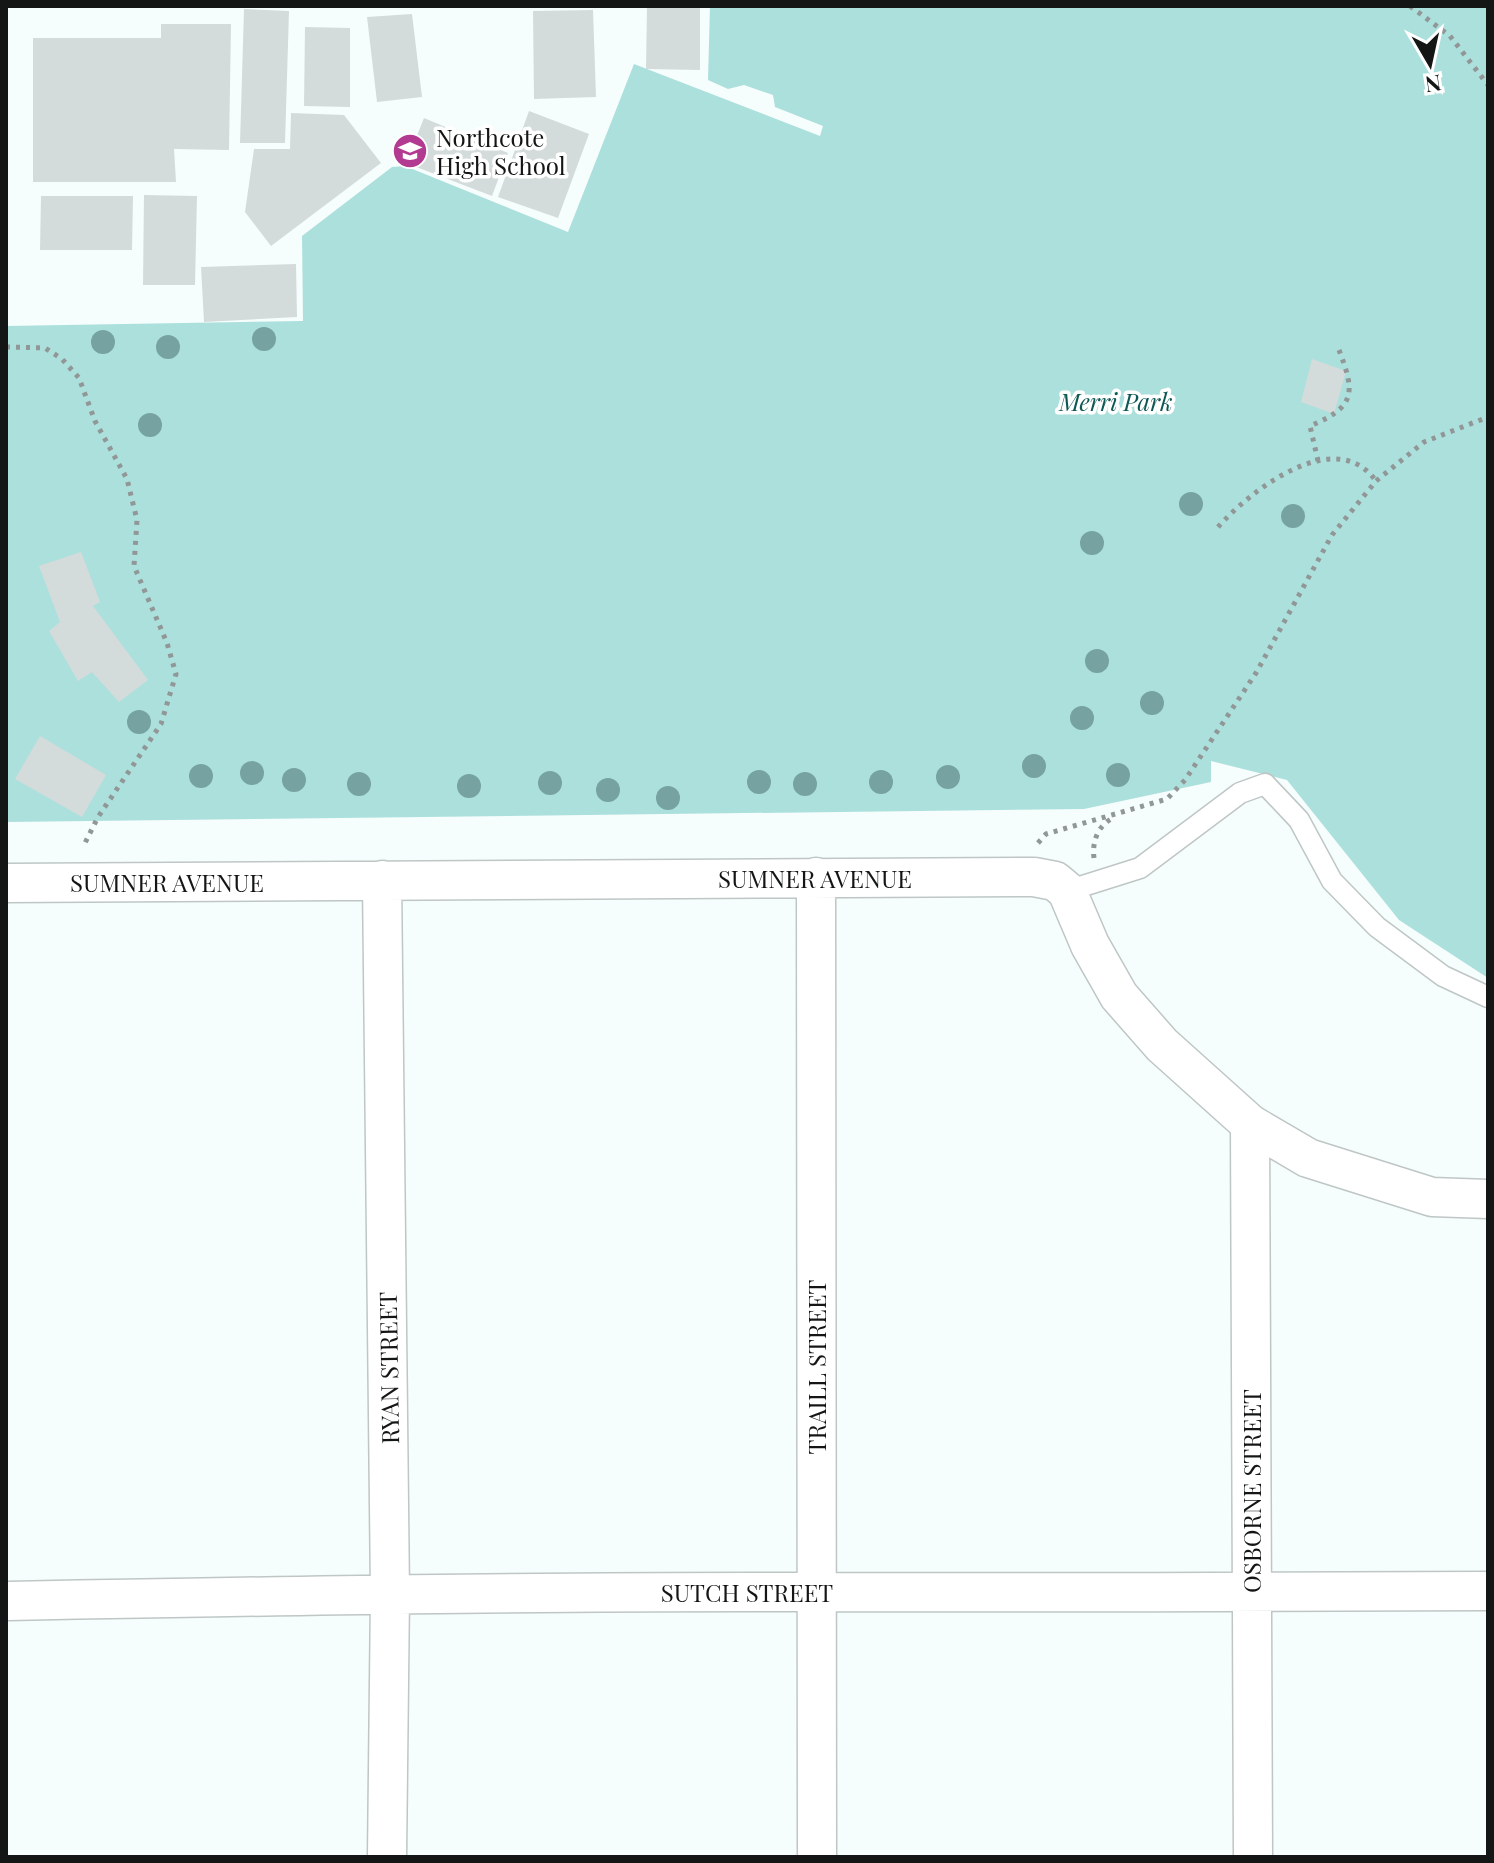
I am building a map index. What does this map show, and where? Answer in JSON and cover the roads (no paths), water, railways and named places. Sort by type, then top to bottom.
[{"type":"street","name":"SUMNER AVENUE","points":[[6,883],[816,877],[1067,883]]},
{"type":"street","name":"TRAILL STREET","points":[[816,877],[817,1857]]},
{"type":"street","name":"RYAN STREET","points":[[382,880],[390,1594],[387,1857]]},
{"type":"street","points":[[1067,883],[1090,945],[1119,996],[1162,1045],[1250,1124],[1308,1158],[1432,1197],[1488,1199]]},
{"type":"street","name":"OSBORNE STREET","points":[[1250,1124],[1253,1857]]},
{"type":"street","name":"SUTCH STREET","points":[[6,1601],[390,1594],[1488,1591]]},
{"type":"lane","points":[[1067,883],[1140,868],[1240,793],[1265,784],[1299,820],[1332,881],[1377,927],[1443,976],[1488,997]]},
{"type":"place","name":"Northcote High School","points":[[410,151]]},
{"type":"park label","name":"Merri Park","points":[[1116,401]]}]
